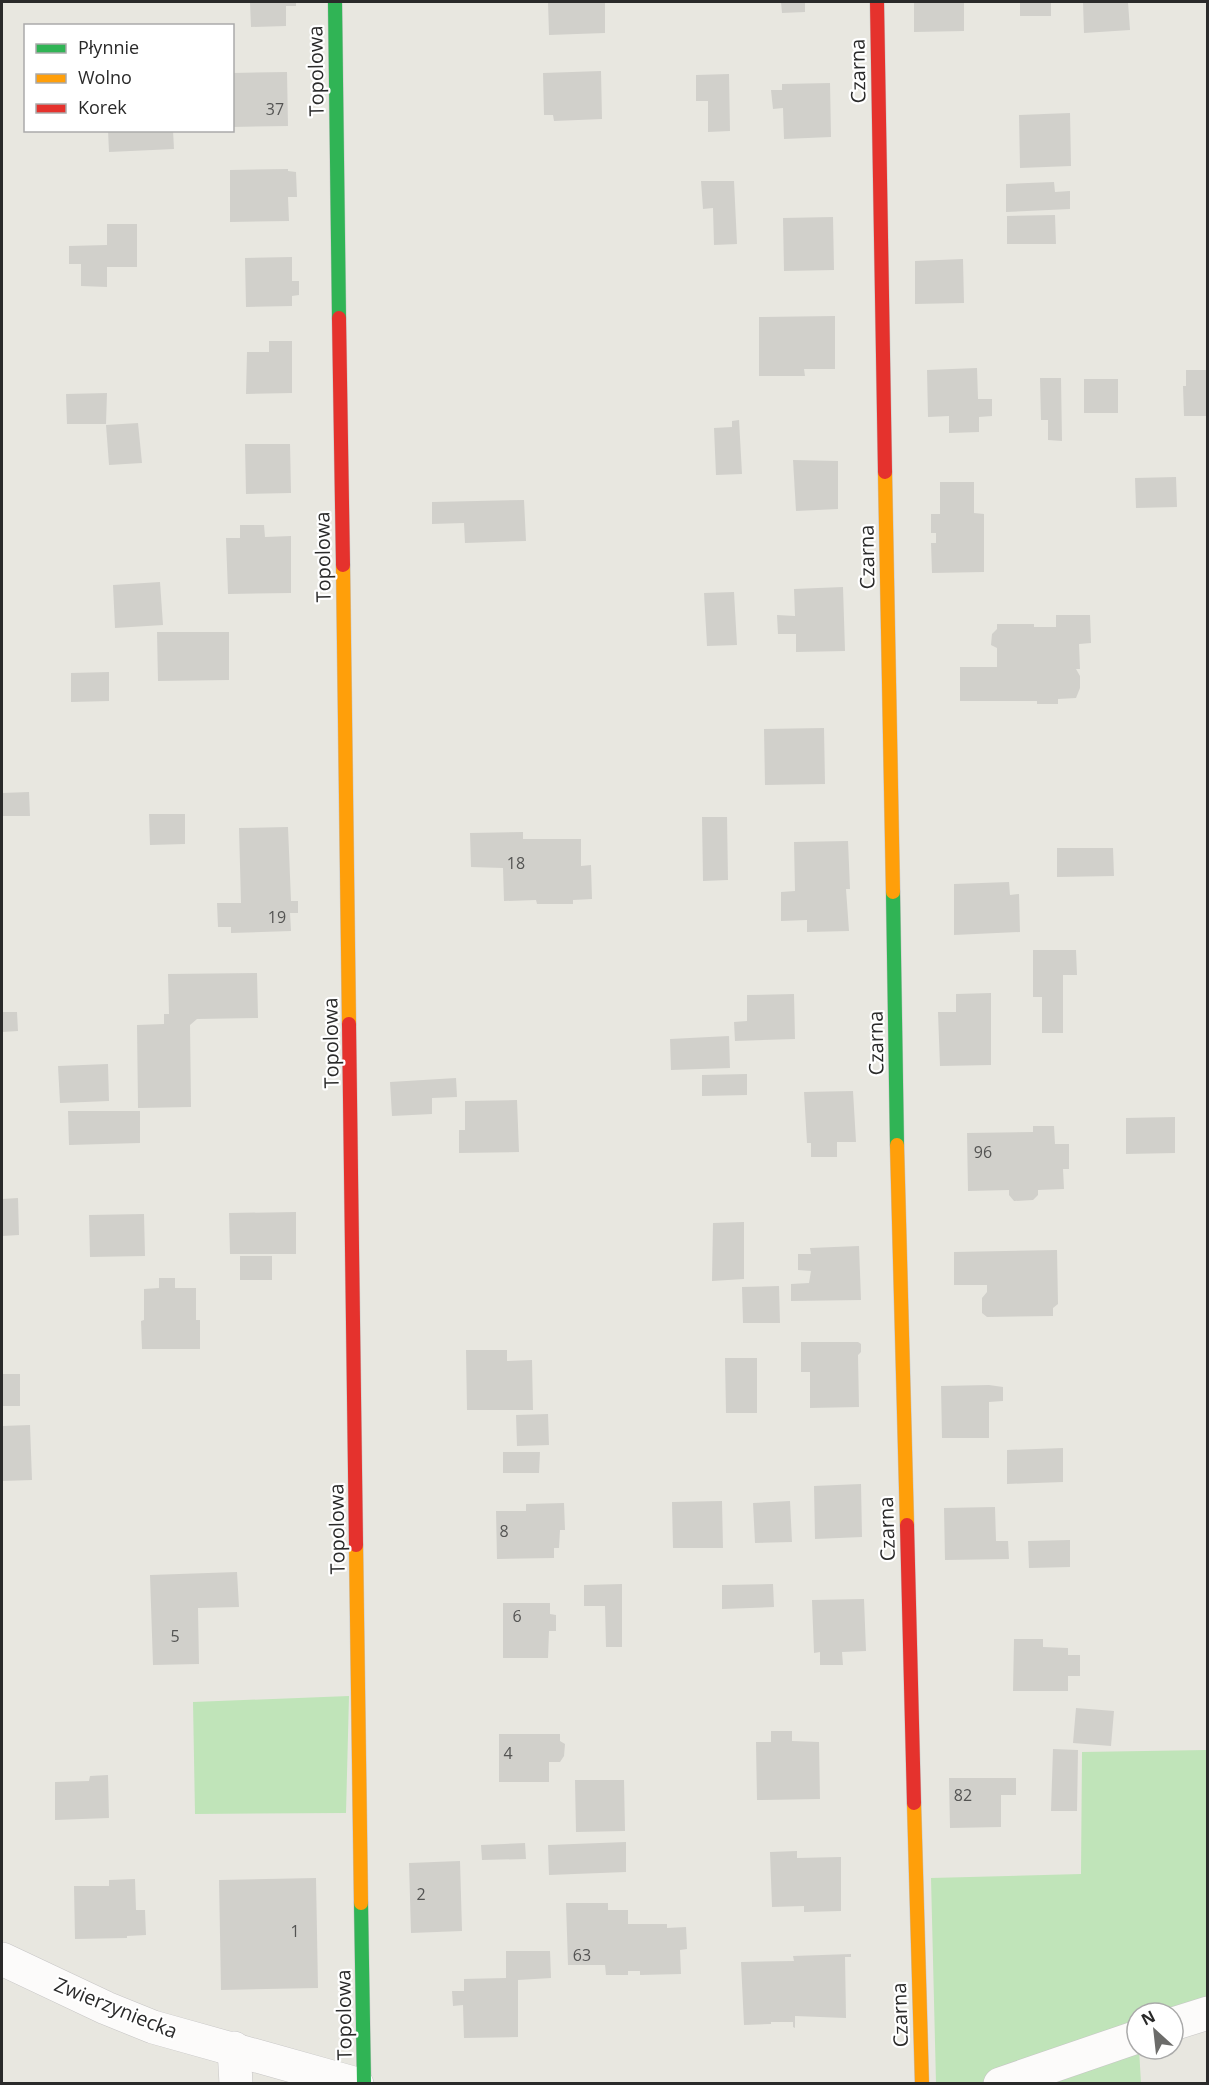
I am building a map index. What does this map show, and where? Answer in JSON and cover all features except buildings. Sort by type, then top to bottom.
[{"type":"street","name":"Topolowa","points":[[335,2],[364,2084]]},
{"type":"street","name":"Czarna","points":[[877,2],[900,1285],[922,2084]]},
{"type":"street","name":"Zwierzyniecka","points":[[2,1959],[106,2008],[153,2027],[357,2084]]},
{"type":"street","points":[[1185,2020],[1208,2013]]},
{"type":"street","points":[[999,2084],[1125,2041]]},
{"type":"street","points":[[234,2049],[236,2084]]},
{"type":"green space","points":[[349,1696],[346,1813],[195,1814],[193,1702]]},
{"type":"green space","points":[[1207,1750],[1207,2014],[1185,2014],[1185,2001],[1125,2001],[1125,2061],[1140,2061],[1141,2083],[936,2083],[931,1878],[1081,1874],[1082,1752]]},
{"type":"traffic: fast","points":[[335,2],[339,318]]},
{"type":"traffic: fast","points":[[893,892],[897,1145]]},
{"type":"traffic: fast","points":[[361,1903],[364,2084]]},
{"type":"traffic: slow","points":[[885,472],[893,892]]},
{"type":"traffic: slow","points":[[343,565],[349,1024]]},
{"type":"traffic: slow","points":[[897,1145],[907,1525]]},
{"type":"traffic: slow","points":[[356,1545],[361,1903]]},
{"type":"traffic: slow","points":[[914,1803],[922,2084]]},
{"type":"traffic: jam","points":[[877,2],[885,472]]},
{"type":"traffic: jam","points":[[339,318],[343,565]]},
{"type":"traffic: jam","points":[[349,1024],[356,1545]]},
{"type":"traffic: jam","points":[[907,1525],[914,1803]]}]
